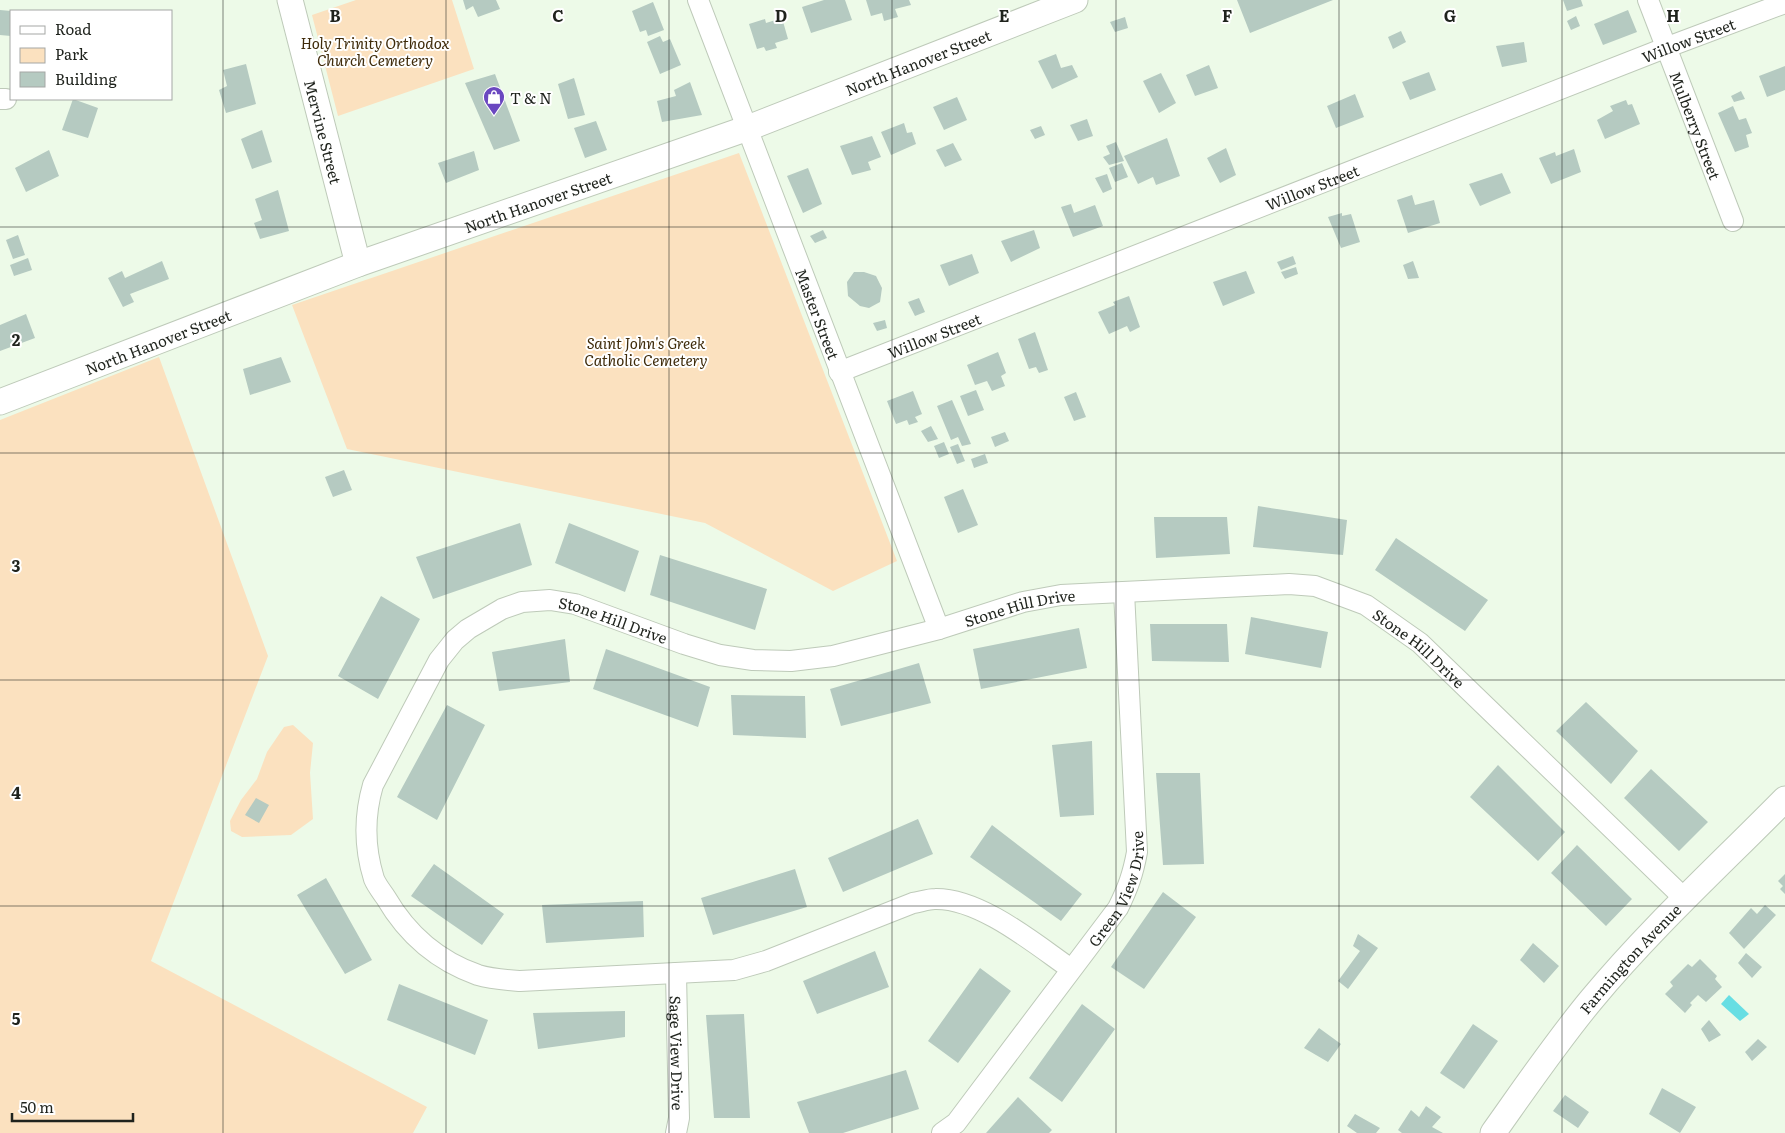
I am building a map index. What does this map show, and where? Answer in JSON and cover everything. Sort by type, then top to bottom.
[{"type":"street","name":"Mervine Street","points":[[292,0],[358,264]]},
{"type":"street","name":"Master Street","points":[[699,0],[839,372],[939,629]]},
{"type":"street","name":"North Hanover Street","points":[[0,402],[358,264],[748,128],[1075,0]]},
{"type":"street","name":"Mulberry Street","points":[[1648,0],[1665,48],[1734,221]]},
{"type":"street","name":"Willow Street","points":[[839,372],[1665,48],[1785,3]]},
{"type":"street","name":"Stone Hill Drive","points":[[1071,969],[987,912],[959,902],[934,899],[913,903],[766,961],[734,970],[520,981],[480,975],[458,967],[436,954],[419,941],[397,916],[375,881],[368,856],[366,826],[368,804],[374,785],[439,660],[455,640],[468,629],[502,609],[522,602],[550,600],[575,604],[684,644],[720,655],[754,660],[791,661],[833,656],[939,629],[1023,602],[1061,595],[1289,584],[1315,586],[1366,605],[1420,643],[1685,899]]},
{"type":"street","name":"Green View Drive","points":[[942,1133],[956,1123],[1118,908],[1134,873],[1137,852],[1124,592]]},
{"type":"street","name":"Farmington Avenue","points":[[1493,1133],[1540,1067],[1593,998],[1685,899],[1785,799]]},
{"type":"street","name":"Sage View Drive","points":[[676,973],[679,1118],[676,1133]]},
{"type":"green space","name":"Holy Trinity Orthodox Church Cemetery","points":[[356,0],[452,0],[474,69],[338,116],[312,15]]},
{"type":"green space","name":"Saint John's Greek Catholic Cemetery","points":[[739,153],[897,561],[833,591],[705,523],[347,449],[292,305]]},
{"type":"green space","points":[[159,357],[268,656],[151,961],[427,1107],[413,1133],[0,1133],[0,420]]},
{"type":"green space","points":[[293,725],[313,743],[310,773],[313,819],[291,835],[242,837],[231,831],[230,821],[241,800],[257,779],[267,752],[284,727]]},
{"type":"water","points":[[1729,995],[1749,1014],[1740,1021],[1721,1004]]},
{"type":"building","points":[[463,0],[496,0],[500,9],[478,17],[473,6],[466,10]]},
{"type":"building","points":[[824,0],[845,0],[852,20],[811,33],[802,7]]},
{"type":"building","points":[[866,0],[909,0],[911,5],[895,9],[898,17],[884,21],[882,13],[871,16]]},
{"type":"building","points":[[1237,0],[1333,0],[1250,33]]},
{"type":"building","points":[[1563,0],[1581,0],[1583,6],[1567,11]]},
{"type":"building","points":[[653,2],[664,30],[648,36],[646,30],[640,32],[632,11]]},
{"type":"building","points":[[0,10],[10,11],[10,36],[0,35]]},
{"type":"building","points":[[1628,10],[1637,32],[1603,45],[1594,24]]},
{"type":"building","points":[[1576,16],[1580,26],[1571,30],[1567,21]]},
{"type":"building","points":[[1125,17],[1128,28],[1115,32],[1110,22]]},
{"type":"building","points":[[782,18],[788,39],[775,43],[777,48],[766,51],[764,47],[757,49],[749,24],[765,19],[766,23]]},
{"type":"building","points":[[1401,31],[1406,42],[1393,49],[1388,37]]},
{"type":"building","points":[[660,36],[663,42],[670,39],[681,65],[660,74],[647,42]]},
{"type":"building","points":[[1524,42],[1527,62],[1502,67],[1496,46]]},
{"type":"building","points":[[1056,54],[1061,68],[1072,65],[1078,77],[1052,89],[1038,61]]},
{"type":"building","points":[[246,64],[256,104],[226,113],[219,90],[227,86],[223,70]]},
{"type":"building","points":[[1209,65],[1218,88],[1195,96],[1186,75]]},
{"type":"building","points":[[1785,66],[1785,90],[1767,97],[1759,76]]},
{"type":"building","points":[[1429,72],[1436,90],[1410,100],[1402,82]]},
{"type":"building","points":[[1161,73],[1176,103],[1159,113],[1143,81]]},
{"type":"building","points":[[495,74],[520,141],[494,150],[465,83]]},
{"type":"building","points":[[574,78],[585,115],[568,119],[558,84]]},
{"type":"building","points":[[690,82],[702,115],[662,122],[657,101],[676,96],[674,90]]},
{"type":"building","points":[[1741,91],[1745,99],[1734,102],[1731,96]]},
{"type":"building","points":[[1355,94],[1364,117],[1336,128],[1327,106]]},
{"type":"building","points":[[957,97],[967,120],[944,130],[933,107]]},
{"type":"building","points":[[73,100],[98,108],[88,138],[62,130]]},
{"type":"building","points":[[1626,100],[1628,105],[1632,104],[1640,124],[1605,139],[1597,120],[1613,111],[1610,106]]},
{"type":"building","points":[[1733,106],[1739,120],[1746,118],[1752,133],[1746,135],[1749,147],[1735,152],[1718,113]]},
{"type":"building","points":[[1087,119],[1093,136],[1078,141],[1070,125]]},
{"type":"building","points":[[596,121],[607,150],[585,158],[574,128]]},
{"type":"building","points":[[904,123],[907,133],[912,132],[916,144],[891,155],[881,132]]},
{"type":"building","points":[[1041,126],[1045,135],[1035,139],[1030,130]]},
{"type":"building","points":[[262,130],[272,162],[252,169],[241,139]]},
{"type":"building","points":[[872,136],[881,157],[868,162],[871,170],[852,175],[840,146]]},
{"type":"building","points":[[1167,138],[1180,176],[1156,185],[1153,177],[1138,184],[1124,156]]},
{"type":"building","points":[[1116,142],[1124,161],[1109,165],[1103,157],[1110,154],[1106,146]]},
{"type":"building","points":[[953,143],[962,160],[945,167],[936,150]]},
{"type":"building","points":[[1226,148],[1236,175],[1220,183],[1207,158]]},
{"type":"building","points":[[1574,149],[1581,172],[1551,184],[1539,158],[1555,152],[1556,156]]},
{"type":"building","points":[[49,150],[59,176],[26,192],[15,168]]},
{"type":"building","points":[[474,151],[479,170],[446,183],[438,163]]},
{"type":"building","points":[[1122,163],[1128,177],[1115,182],[1109,168]]},
{"type":"building","points":[[808,168],[822,204],[803,213],[787,176]]},
{"type":"building","points":[[1502,173],[1511,193],[1480,206],[1469,184]]},
{"type":"building","points":[[1107,174],[1112,189],[1103,193],[1095,178]]},
{"type":"building","points":[[278,190],[289,231],[260,239],[254,223],[262,220],[255,199]]},
{"type":"building","points":[[1412,195],[1415,205],[1434,200],[1440,223],[1408,233],[1397,200]]},
{"type":"building","points":[[1071,204],[1074,213],[1095,205],[1103,226],[1073,237],[1061,207]]},
{"type":"building","points":[[1342,213],[1342,216],[1351,214],[1360,242],[1341,248],[1328,217]]},
{"type":"building","points":[[823,230],[827,238],[815,243],[810,236]]},
{"type":"building","points":[[1034,230],[1040,248],[1011,262],[1001,241]]},
{"type":"building","points":[[18,235],[25,255],[13,259],[6,240]]},
{"type":"building","points":[[972,254],[979,273],[949,286],[940,265]]},
{"type":"building","points":[[1293,256],[1296,264],[1281,270],[1277,262]]},
{"type":"building","points":[[28,258],[32,270],[14,276],[10,265]]},
{"type":"building","points":[[162,261],[169,279],[130,294],[134,302],[123,307],[108,278],[122,271],[125,278]]},
{"type":"building","points":[[1413,261],[1419,278],[1408,279],[1403,265]]},
{"type":"building","points":[[1296,267],[1298,274],[1285,279],[1281,272]]},
{"type":"building","points":[[1246,271],[1255,293],[1223,306],[1213,282]]},
{"type":"building","points":[[854,272],[864,272],[876,276],[882,288],[880,302],[869,308],[860,306],[848,296],[847,282]]},
{"type":"building","points":[[1129,296],[1140,327],[1130,332],[1127,326],[1109,334],[1098,312],[1115,305],[1113,302]]},
{"type":"building","points":[[919,298],[925,312],[915,316],[908,302]]},
{"type":"building","points":[[26,314],[35,338],[0,351],[0,325]]},
{"type":"building","points":[[885,320],[887,328],[877,331],[873,323]]},
{"type":"building","points":[[1035,332],[1048,370],[1039,373],[1036,367],[1029,369],[1018,339]]},
{"type":"building","points":[[998,352],[1006,373],[1001,376],[1005,386],[992,391],[987,381],[975,385],[967,365]]},
{"type":"building","points":[[281,357],[291,382],[250,395],[243,369]]},
{"type":"building","points":[[976,390],[984,410],[968,416],[960,396]]},
{"type":"building","points":[[913,391],[922,414],[915,417],[918,422],[909,425],[907,420],[896,424],[887,401]]},
{"type":"building","points":[[1076,392],[1086,417],[1074,421],[1064,397]]},
{"type":"building","points":[[952,400],[971,444],[962,446],[958,437],[951,440],[937,406]]},
{"type":"building","points":[[931,426],[938,439],[928,442],[921,431]]},
{"type":"building","points":[[1005,432],[1009,441],[995,447],[991,437]]},
{"type":"building","points":[[944,442],[949,454],[939,458],[934,446]]},
{"type":"building","points":[[958,444],[965,461],[957,464],[950,447]]},
{"type":"building","points":[[985,454],[988,463],[974,468],[971,459]]},
{"type":"building","points":[[344,470],[352,490],[333,497],[325,477]]},
{"type":"building","points":[[963,489],[978,525],[958,533],[944,497]]},
{"type":"building","points":[[1258,506],[1347,520],[1343,555],[1253,547]]},
{"type":"building","points":[[1154,517],[1227,517],[1230,554],[1156,558]]},
{"type":"building","points":[[520,523],[532,565],[433,599],[416,557]]},
{"type":"building","points":[[569,523],[639,551],[625,592],[555,563]]},
{"type":"building","points":[[1396,538],[1488,600],[1465,631],[1375,570]]},
{"type":"building","points":[[660,555],[767,589],[755,630],[650,595]]},
{"type":"building","points":[[381,596],[420,619],[378,699],[338,676]]},
{"type":"building","points":[[1251,617],[1328,632],[1321,668],[1245,654]]},
{"type":"building","points":[[1150,624],[1227,624],[1229,662],[1152,661]]},
{"type":"building","points":[[1079,628],[1087,668],[981,689],[973,649]]},
{"type":"building","points":[[565,639],[570,682],[499,691],[492,652]]},
{"type":"building","points":[[606,649],[710,687],[698,727],[593,689]]},
{"type":"building","points":[[919,663],[931,703],[841,726],[830,689]]},
{"type":"building","points":[[731,695],[805,696],[806,738],[733,735]]},
{"type":"building","points":[[1586,702],[1638,751],[1611,784],[1556,731]]},
{"type":"building","points":[[447,705],[485,725],[437,820],[397,797]]},
{"type":"building","points":[[1092,741],[1094,815],[1060,817],[1052,745]]},
{"type":"building","points":[[1498,765],[1565,832],[1538,861],[1470,797]]},
{"type":"building","points":[[1651,769],[1708,822],[1679,851],[1624,798]]},
{"type":"building","points":[[1156,773],[1200,773],[1204,864],[1163,865]]},
{"type":"building","points":[[256,798],[269,805],[259,823],[245,815]]},
{"type":"building","points":[[918,819],[933,854],[843,892],[828,858]]},
{"type":"building","points":[[992,825],[1082,894],[1061,921],[970,857]]},
{"type":"building","points":[[1577,845],[1632,899],[1606,926],[1551,873]]},
{"type":"building","points":[[434,864],[504,914],[482,945],[411,896]]},
{"type":"building","points":[[795,869],[807,907],[713,935],[701,898]]},
{"type":"building","points":[[1785,874],[1785,894],[1780,889],[1783,886],[1778,881]]},
{"type":"building","points":[[326,878],[372,960],[345,974],[297,895]]},
{"type":"building","points":[[1163,892],[1196,917],[1144,989],[1111,967]]},
{"type":"building","points":[[643,901],[644,937],[546,943],[542,905]]},
{"type":"building","points":[[1765,905],[1776,915],[1744,949],[1729,933],[1751,908],[1757,914]]},
{"type":"building","points":[[1358,934],[1378,948],[1348,989],[1338,981],[1360,951],[1353,946]]},
{"type":"building","points":[[1533,943],[1559,966],[1544,983],[1520,960]]},
{"type":"building","points":[[875,951],[889,987],[817,1014],[803,981]]},
{"type":"building","points":[[1746,953],[1762,967],[1752,978],[1738,963]]},
{"type":"building","points":[[1700,959],[1717,976],[1715,979],[1722,987],[1706,1002],[1698,995],[1690,1003],[1692,1005],[1685,1013],[1665,994],[1673,986],[1670,982],[1688,964],[1692,967]]},
{"type":"building","points":[[980,968],[1011,991],[958,1063],[928,1041]]},
{"type":"building","points":[[399,984],[488,1020],[475,1055],[387,1020]]},
{"type":"building","points":[[1082,1004],[1115,1029],[1062,1102],[1029,1078]]},
{"type":"building","points":[[625,1011],[625,1037],[538,1049],[533,1013]]},
{"type":"building","points":[[744,1014],[750,1118],[714,1118],[706,1015]]},
{"type":"building","points":[[1709,1020],[1721,1035],[1709,1042],[1701,1029]]},
{"type":"building","points":[[1473,1024],[1498,1041],[1464,1089],[1440,1073]]},
{"type":"building","points":[[1319,1028],[1341,1044],[1328,1062],[1304,1048]]},
{"type":"building","points":[[1758,1039],[1767,1047],[1752,1061],[1745,1052]]},
{"type":"building","points":[[906,1070],[919,1109],[843,1133],[809,1133],[797,1102]]},
{"type":"building","points":[[1662,1088],[1696,1107],[1680,1133],[1649,1114]]},
{"type":"building","points":[[1565,1095],[1589,1112],[1578,1128],[1553,1111]]},
{"type":"building","points":[[1018,1097],[1052,1130],[1049,1133],[986,1133]]},
{"type":"building","points":[[1426,1106],[1441,1117],[1432,1127],[1443,1133],[1402,1133],[1398,1130],[1411,1110],[1419,1117]]},
{"type":"building","points":[[1355,1114],[1380,1128],[1376,1133],[1357,1133],[1347,1126]]},
{"type":"place","name":"T & N","points":[[494,116]]}]
